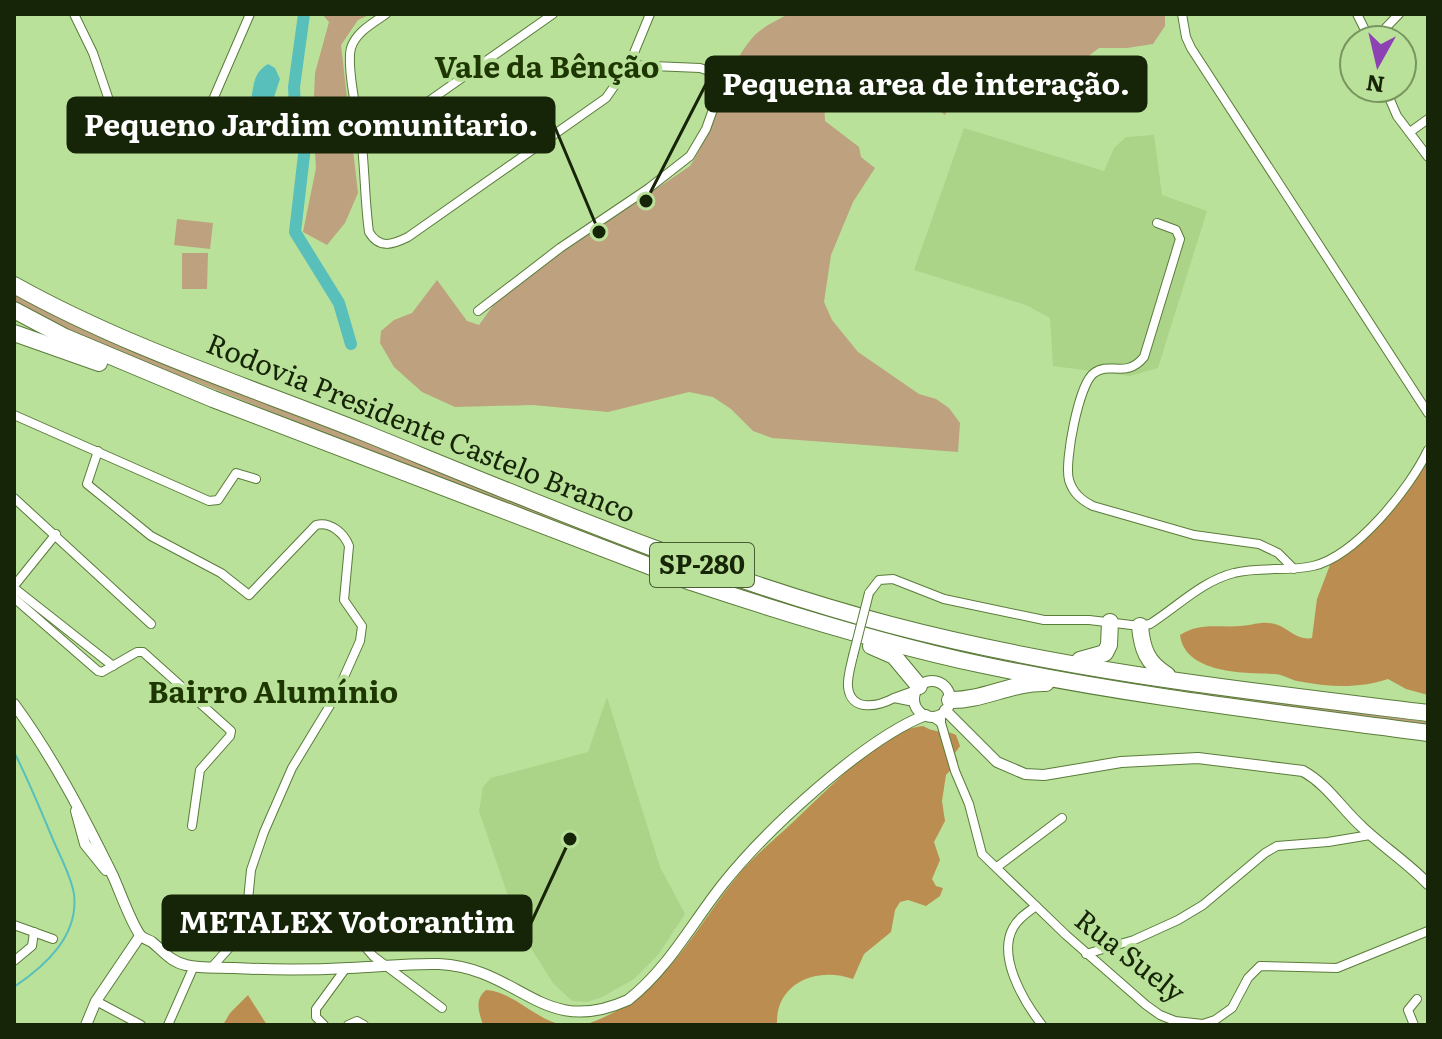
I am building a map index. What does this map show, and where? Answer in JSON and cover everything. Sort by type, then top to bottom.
[{"type":"highway","name":"Rodovia Presidente Castelo Branco","points":[[17,286],[92,325],[447,468],[682,558],[829,608],[1065,662],[1428,713]]},
{"type":"highway","name":"Rodovia Presidente Castelo Branco","points":[[14,310],[65,337],[213,399],[764,607],[980,664],[1161,697],[1428,733]]},
{"type":"highway","points":[[14,333],[176,391],[213,399]]},
{"type":"highway","points":[[764,607],[894,656],[916,695]]},
{"type":"highway","points":[[1065,662],[1103,655],[1109,645],[1110,622]]},
{"type":"highway","points":[[1140,626],[1147,658],[1153,666],[1176,680]]},
{"type":"highway","points":[[939,713],[962,701],[1041,683],[1161,697]]},
{"type":"street","points":[[74,14],[89,43],[113,112],[126,127],[148,139],[165,142],[184,138],[199,127],[250,14]]},
{"type":"street","points":[[386,14],[364,29],[351,49],[369,232],[374,241],[382,244],[395,244],[408,237],[606,98],[629,65],[650,14]]},
{"type":"street","points":[[362,148],[553,14]]},
{"type":"street","points":[[1182,14],[1191,48],[1428,413]]},
{"type":"street","points":[[478,311],[560,248],[649,188],[690,156],[706,129],[721,80],[713,71],[629,65]]},
{"type":"street","points":[[1392,104],[1397,116],[1428,157]]},
{"type":"street","points":[[1410,132],[1428,119]]},
{"type":"street","points":[[1157,223],[1176,230],[1180,239],[1144,357],[1137,366],[1127,370],[1101,369],[1088,378],[1069,454],[1067,469],[1070,482],[1083,501],[1093,506],[1194,535],[1259,544],[1278,553],[1294,569]]},
{"type":"street","points":[[14,415],[209,501],[218,500],[236,473],[256,479]]},
{"type":"street","points":[[1428,450],[1392,506],[1333,559],[1315,566],[1249,570],[1223,577],[1150,624],[1140,626],[1036,619],[944,599],[893,579],[879,580],[869,593],[848,687],[851,697],[860,705],[871,706],[916,695],[986,753],[1025,774],[1044,775],[1121,762],[1187,758],[1245,762],[1303,771],[1317,778],[1370,835],[1411,866],[1428,884]]},
{"type":"street","points":[[98,451],[87,484],[151,536],[221,573],[249,595],[316,525],[326,524],[340,533],[349,546],[344,600],[360,620],[362,634],[335,697],[292,768],[274,806],[251,870],[245,930],[212,967]]},
{"type":"street","points":[[14,498],[151,624]]},
{"type":"street","points":[[56,534],[14,587],[113,666]]},
{"type":"street","points":[[14,598],[98,671],[143,652],[231,731],[200,770],[192,826]]},
{"type":"street","points":[[84,658],[90,649]]},
{"type":"street","points":[[905,723],[916,695],[929,681],[939,683],[947,690],[939,713]]},
{"type":"street","points":[[14,704],[75,801],[140,936],[175,961],[212,967],[346,968],[442,964],[462,968],[503,985],[536,1012]]},
{"type":"street","points":[[583,1023],[616,1009],[658,973],[722,885],[767,836],[840,771],[905,723],[939,713]]},
{"type":"street","name":"Rua Suely","points":[[939,713],[982,854],[1086,954],[1160,1015],[1175,1021],[1203,1024],[1224,1016],[1232,1008],[1248,978],[1260,966],[1337,968],[1428,931]]},
{"type":"street","points":[[997,867],[1062,818]]},
{"type":"street","points":[[1086,954],[1134,940],[1178,920],[1203,905],[1277,846],[1370,835]]},
{"type":"street","points":[[1036,906],[1013,928],[1010,946],[1015,980],[1021,995],[1042,1025]]},
{"type":"street","points":[[14,925],[53,939]]},
{"type":"street","points":[[322,927],[347,930],[355,935],[373,956],[442,1008]]},
{"type":"street","points":[[14,961],[32,946],[34,932]]},
{"type":"street","points":[[86,1025],[96,1001],[140,936]]},
{"type":"street","points":[[168,1025],[194,966]]},
{"type":"street","points":[[324,1025],[316,1017],[316,1009],[346,968]]},
{"type":"street","points":[[1414,1025],[1408,1010],[1417,999]]},
{"type":"street","points":[[96,1001],[141,1025]]},
{"type":"street","points":[[348,1025],[357,1021],[364,1025]]},
{"type":"shaded area","points":[[322,14],[371,14],[358,20],[341,45],[358,193],[345,223],[327,245],[303,232],[316,168],[313,121],[315,73],[329,22]]},
{"type":"shaded area","points":[[789,14],[1165,14],[1165,26],[1153,44],[1099,48],[1054,83],[1041,86],[1022,77],[971,64],[953,65],[945,81],[951,100],[945,115],[914,92],[892,85],[856,89],[824,102],[825,121],[859,147],[861,157],[875,168],[853,202],[831,255],[824,302],[832,320],[858,352],[919,394],[936,399],[949,408],[960,423],[958,452],[772,438],[753,431],[731,409],[713,397],[689,392],[608,412],[533,405],[455,407],[422,392],[394,367],[380,343],[381,331],[394,320],[412,313],[437,280],[467,321],[479,325],[502,293],[690,166],[707,135],[733,67],[742,52],[761,30]]},
{"type":"shaded area","points":[[964,128],[1104,171],[1114,148],[1126,137],[1154,135],[1162,195],[1207,211],[1158,368],[1130,376],[1053,366],[1050,318],[1026,305],[914,270]]},
{"type":"shaded area","points":[[177,219],[213,223],[210,249],[174,245]]},
{"type":"shaded area","points":[[182,253],[208,253],[207,289],[182,289]]},
{"type":"shaded area","points":[[14,291],[631,548],[789,604],[908,637],[1142,682],[1428,722],[1428,727],[1035,670],[787,609],[584,535],[72,333],[14,303]]},
{"type":"shaded area","points":[[1428,450],[1428,695],[1406,689],[1388,679],[1354,686],[1332,686],[1297,681],[1277,674],[1233,672],[1204,664],[1184,648],[1180,635],[1210,626],[1268,623],[1299,637],[1312,638],[1317,599],[1330,565],[1363,538],[1394,505]]},
{"type":"shaded area","points":[[607,697],[660,867],[685,914],[658,955],[634,979],[602,997],[587,1002],[572,1001],[553,983],[520,931],[479,811],[483,787],[491,778],[588,752]]},
{"type":"shaded area","points":[[923,726],[956,735],[960,746],[955,753],[958,762],[946,775],[942,801],[945,821],[934,842],[940,860],[932,879],[936,886],[943,888],[940,896],[926,906],[908,900],[900,902],[895,910],[891,932],[864,954],[853,979],[826,975],[801,981],[783,998],[777,1025],[584,1025],[612,1014],[655,982],[745,867],[854,765],[891,737]]},
{"type":"shaded area","points":[[486,990],[506,996],[543,1018],[563,1025],[483,1025],[479,1002]]},
{"type":"shaded area","points":[[248,995],[267,1025],[223,1025],[230,1013]]},
{"type":"water","points":[[268,64],[275,68],[280,79],[272,103],[280,127],[272,147],[265,145],[272,123],[269,105],[266,104],[259,111],[251,100],[257,75]]},
{"type":"waterway","points":[[304,14],[294,87],[295,106],[306,138],[295,232],[339,303],[351,344]]},
{"type":"waterway","points":[[14,752],[74,894],[71,923],[58,948],[37,970],[14,987]]},
{"type":"place","name":"Pequena area de interação.","points":[[646,201]]},
{"type":"place","name":"Pequeno Jardim comunitario.","points":[[599,232]]},
{"type":"place","name":"METALEX Votorantim","points":[[570,839]]},
{"type":"district","name":"Vale da Bênção","points":[[547,68]]},
{"type":"district","name":"Bairro Alumínio","points":[[273,693]]}]
